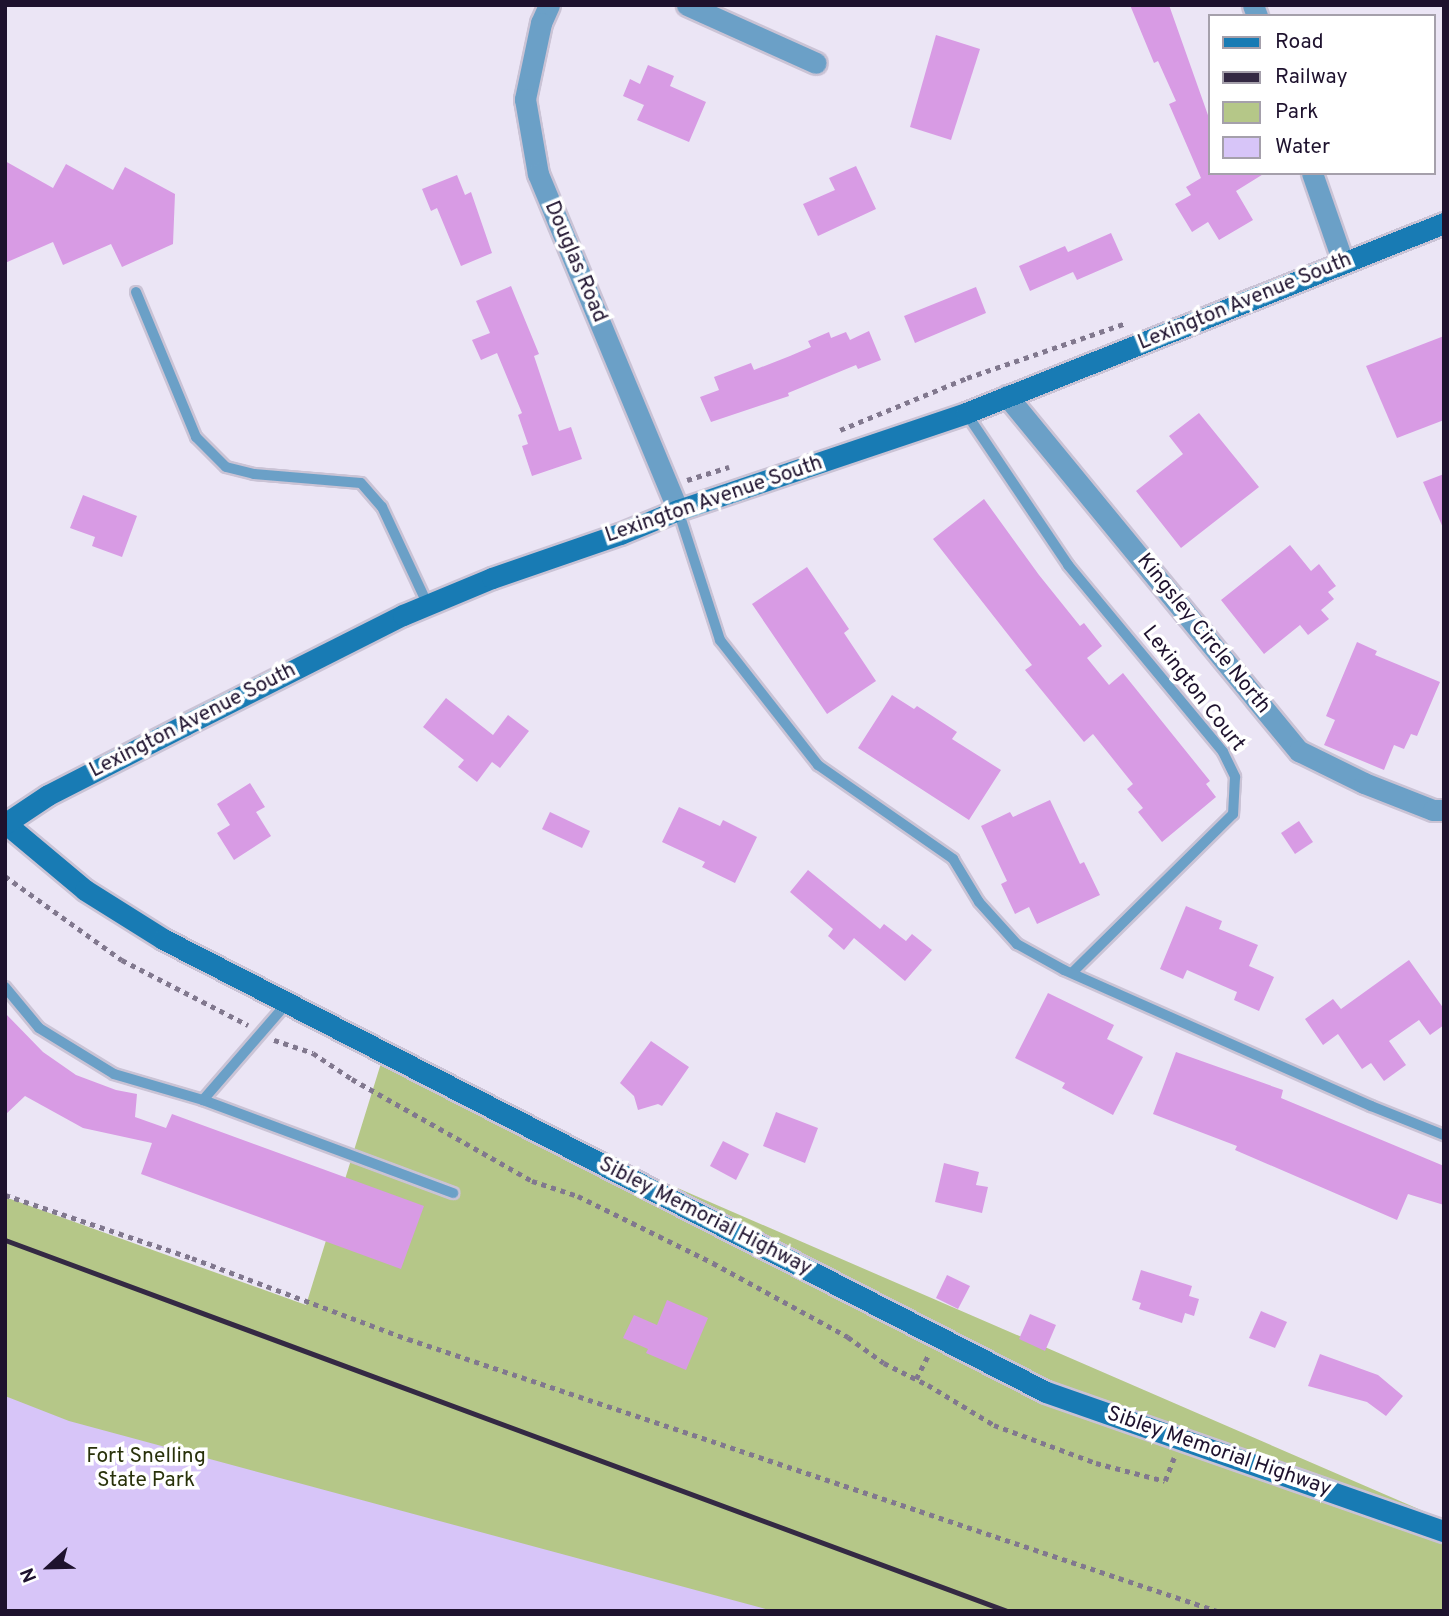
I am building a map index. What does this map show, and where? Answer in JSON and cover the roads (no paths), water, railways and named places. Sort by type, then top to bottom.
[{"type":"main road","name":"Lexington Avenue South","points":[[6,823],[48,795],[428,605],[492,578],[620,534],[678,510],[966,414],[1444,223]]},
{"type":"main road","name":"Sibley Memorial Highway","points":[[6,823],[85,890],[163,939],[1046,1392],[1444,1531]]},
{"type":"street","name":"Douglas Road","points":[[549,5],[541,23],[525,99],[538,174],[678,510]]},
{"type":"street","points":[[687,5],[816,63]]},
{"type":"street","points":[[1313,175],[1343,262]]},
{"type":"street","name":"Kingsley Circle North","points":[[1007,396],[1299,751],[1364,783],[1433,810],[1444,810]]},
{"type":"lane","points":[[136,292],[196,437],[226,467],[254,474],[361,484],[382,507],[428,605]]},
{"type":"lane","name":"Lexington Court","points":[[966,414],[1068,565],[1223,752],[1235,777],[1233,814],[1072,973]]},
{"type":"lane","points":[[678,510],[720,640],[818,765],[953,859],[979,902],[1017,944],[1072,973],[1371,1107],[1444,1135]]},
{"type":"lane","points":[[5,987],[39,1028],[114,1074],[203,1100],[453,1193]]},
{"type":"lane","points":[[203,1100],[287,1003]]},
{"type":"water","points":[[5,1396],[69,1421],[773,1611],[5,1611]]},
{"type":"railway","points":[[5,1240],[1007,1611]]},
{"type":"park label","name":"Fort Snelling State Park","points":[[146,1469]]}]
